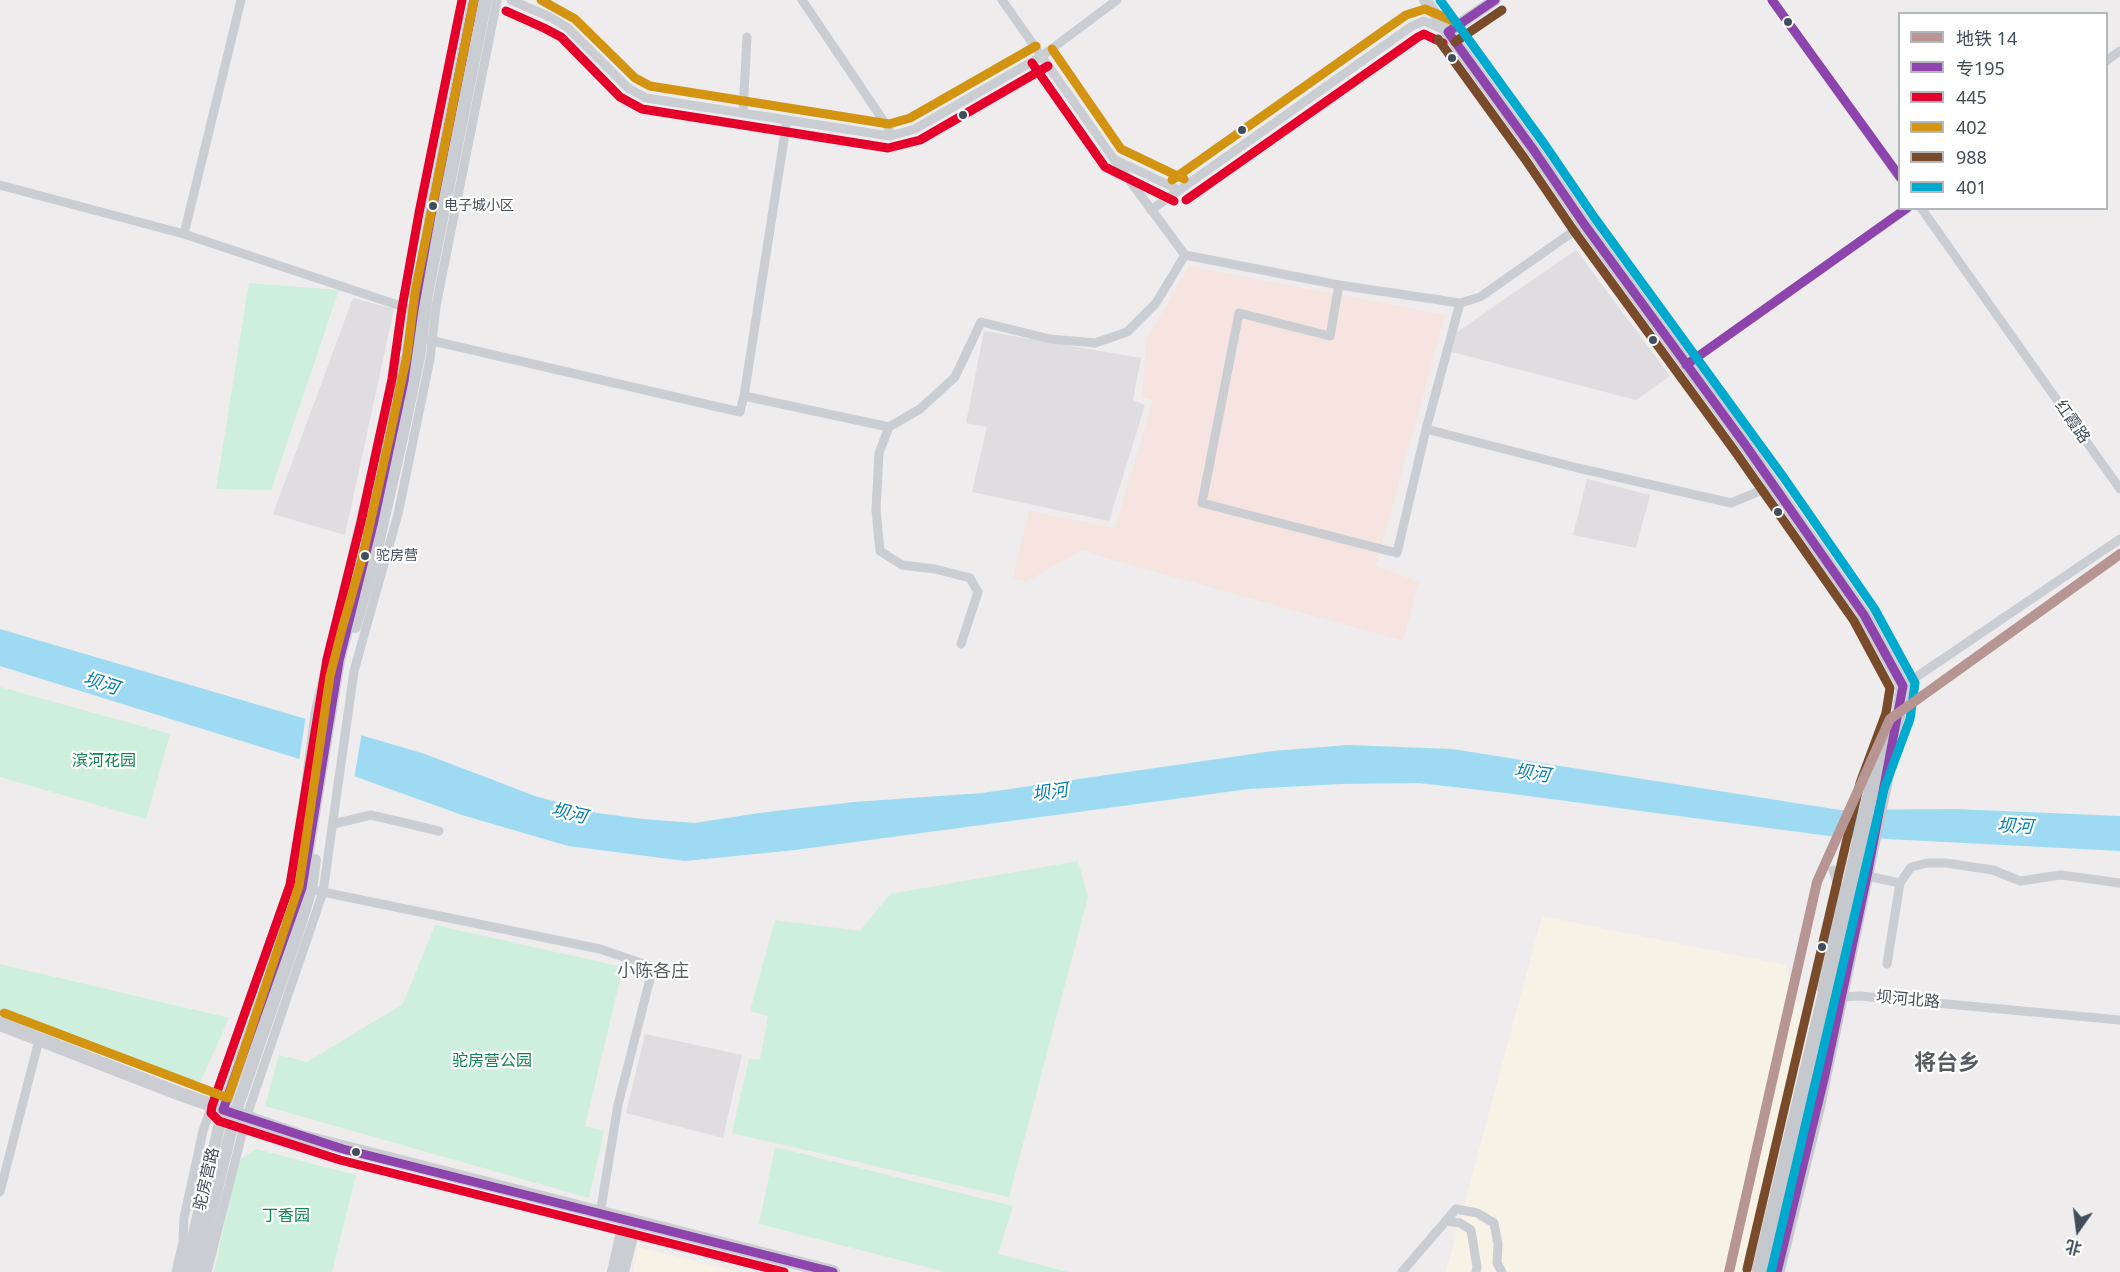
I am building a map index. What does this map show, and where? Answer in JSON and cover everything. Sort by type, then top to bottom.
[{"type":"main road","points":[[1448,32],[1774,485],[1864,615],[1903,686],[1898,716],[1826,992],[1759,1272]]},
{"type":"main road","points":[[1777,1272],[1817,1108],[1867,876],[1864,853]]},
{"type":"main road","points":[[0,1024],[229,1112],[343,1149],[833,1272]]},
{"type":"street","points":[[184,234],[241,0]]},
{"type":"street","name":"驼房营路","points":[[333,717],[347,656],[374,562],[427,339],[419,312],[474,0]]},
{"type":"street","name":"驼房营路","points":[[185,1272],[229,1112],[306,889],[328,785],[339,661],[373,525],[486,0]]},
{"type":"street","points":[[207,1272],[229,1112],[306,889],[333,824],[328,785],[349,721],[354,671],[398,514],[427,339],[436,306],[497,0]]},
{"type":"street","points":[[511,0],[550,17],[568,28],[628,88],[646,98],[890,136],[915,129],[1042,56],[1117,0]]},
{"type":"street","points":[[802,0],[889,129],[890,136]]},
{"type":"street","points":[[1002,0],[1113,158],[1185,255],[1339,285],[1460,303],[1480,297],[1584,224]]},
{"type":"street","points":[[1425,0],[1448,32]]},
{"type":"street","points":[[1448,32],[1495,0]]},
{"type":"street","points":[[1772,0],[1898,177]]},
{"type":"street","points":[[1152,210],[1412,26],[1424,21],[1448,32]]},
{"type":"street","points":[[743,113],[747,37]]},
{"type":"street","points":[[427,339],[740,412],[787,120]]},
{"type":"street","points":[[1113,158],[1179,190]]},
{"type":"street","points":[[0,185],[184,234],[419,312]]},
{"type":"street","points":[[1686,365],[1905,210]]},
{"type":"street","name":"红霞路","points":[[1922,210],[2120,489]]},
{"type":"street","points":[[961,644],[978,592],[970,578],[935,569],[902,566],[880,551],[876,510],[879,453],[889,427],[920,409],[955,376],[981,322],[1050,339],[1095,343],[1127,332],[1156,303],[1185,255]]},
{"type":"street","points":[[1339,285],[1330,336],[1239,313],[1202,503],[1396,553],[1460,303]]},
{"type":"street","points":[[306,889],[298,845],[315,712],[394,378],[409,350]]},
{"type":"street","points":[[744,396],[889,427]]},
{"type":"street","points":[[1426,429],[1578,468],[1731,503],[1774,485]]},
{"type":"street","points":[[1903,686],[2120,539]]},
{"type":"street","points":[[333,824],[371,815],[439,831]]},
{"type":"street","points":[[1887,964],[1900,883],[1911,867],[1927,862],[1993,870],[2020,880],[2061,875],[2120,883]]},
{"type":"street","points":[[1826,992],[1815,984],[1838,885],[1833,870]]},
{"type":"street","points":[[1867,876],[1900,883]]},
{"type":"street","points":[[306,889],[600,949],[653,967],[618,1105],[600,1214]]},
{"type":"street","name":"坝河北路","points":[[1826,992],[1841,997],[1860,996],[2120,1020]]},
{"type":"street","points":[[0,1192],[39,1040]]},
{"type":"street","points":[[176,1272],[183,1242],[184,1218],[203,1131],[229,1112]]},
{"type":"street","name":"驼房营路","points":[[197,1272],[229,1112]]},
{"type":"street","points":[[1402,1272],[1456,1209],[1477,1214],[1494,1223],[1498,1244],[1497,1263],[1502,1272]]},
{"type":"street","points":[[613,1272],[621,1236],[629,1221]]},
{"type":"street","points":[[623,1272],[630,1240],[629,1221]]},
{"type":"street","points":[[1446,1221],[1460,1223],[1472,1230],[1476,1272]]},
{"type":"shaded area","points":[[1576,250],[1670,376],[1636,400],[1452,352],[1457,332]]},
{"type":"shaded area","points":[[1189,266],[1445,315],[1376,566],[1419,582],[1403,641],[1082,550],[1027,581],[1013,578],[1029,511],[1115,528],[1153,400],[1142,397],[1146,340]]},
{"type":"shaded area","points":[[353,298],[394,309],[345,535],[273,514]]},
{"type":"shaded area","points":[[984,331],[1141,358],[1133,400],[1145,405],[1109,521],[972,492],[987,427],[966,423]]},
{"type":"shaded area","points":[[1587,479],[1650,495],[1636,548],[1573,535]]},
{"type":"shaded area","points":[[1542,916],[1786,965],[1808,1029],[1749,1272],[1446,1272]]},
{"type":"shaded area","points":[[645,1034],[742,1055],[723,1138],[626,1113]]},
{"type":"shaded area","points":[[638,1247],[739,1272],[633,1272]]},
{"type":"green space","points":[[249,283],[339,290],[271,490],[216,489]]},
{"type":"green space","name":"滨河花园","points":[[0,687],[170,734],[146,819],[0,777]]},
{"type":"green space","points":[[1078,861],[1088,897],[1009,1197],[732,1133],[749,1059],[760,1060],[768,1016],[750,1011],[775,920],[860,931],[890,894]]},
{"type":"green space","name":"驼房营公园","points":[[435,925],[623,967],[585,1126],[604,1131],[589,1198],[265,1106],[279,1055],[307,1062],[403,1004]]},
{"type":"green space","points":[[0,964],[229,1018],[197,1089],[0,1018]]},
{"type":"green space","points":[[775,1147],[1013,1206],[998,1254],[1068,1272],[946,1272],[759,1224]]},
{"type":"green space","name":"丁香园","points":[[256,1149],[356,1175],[332,1272],[214,1272],[238,1161]]},
{"type":"water","name":"坝河","points":[[0,629],[425,754],[535,796],[597,813],[643,819],[695,823],[854,802],[982,793],[1273,751],[1348,745],[1452,749],[1840,810],[1955,809],[2120,816],[2120,851],[1829,836],[1419,783],[1249,789],[795,850],[685,861],[568,846],[462,815],[351,775],[0,666]]},
{"type":"pier","points":[[306,715],[362,732],[354,779],[299,761]]},
{"type":"metro line","name":"14","points":[[1729,1272],[1817,882],[1890,719],[2120,554]]},
{"type":"transit line","name":"445","points":[[462,0],[419,213],[392,379],[361,522],[327,659],[290,885],[211,1113],[219,1121],[340,1160],[784,1272]]},
{"type":"transit line","name":"专195","points":[[474,0],[431,215],[404,381],[373,525],[339,661],[302,888],[223,1110],[343,1149],[833,1272]]},
{"type":"transit line","name":"402","points":[[4,1013],[228,1098],[299,886],[330,676],[362,559],[390,435],[407,355],[415,292],[474,0]]},
{"type":"transit line","name":"402","points":[[541,0],[575,19],[635,78],[650,86],[889,124],[910,118],[1036,46]]},
{"type":"transit line","name":"401","points":[[1440,0],[1784,478],[1874,608],[1915,683],[1910,719],[1884,789],[1771,1272]]},
{"type":"transit line","name":"专195","points":[[1495,0],[1448,32],[1584,224],[1744,443],[1864,615],[1903,686],[1867,876],[1824,1079],[1777,1272]]},
{"type":"transit line","name":"专195","points":[[1772,0],[1898,174]]},
{"type":"transit line","name":"402","points":[[1172,180],[1406,15],[1425,9],[1453,21]]},
{"type":"transit line","name":"988","points":[[1455,42],[1502,10]]},
{"type":"transit line","name":"445","points":[[506,11],[561,37],[620,97],[642,109],[888,148],[920,140],[1048,66]]},
{"type":"transit line","name":"445","points":[[1186,200],[1418,37],[1424,34],[1443,43]]},
{"type":"transit line","name":"988","points":[[1438,39],[1574,231],[1734,450],[1854,621],[1890,688],[1886,713],[1860,783],[1747,1269]]},
{"type":"transit line","name":"402","points":[[1052,49],[1121,149],[1184,179]]},
{"type":"transit line","name":"445","points":[[1032,63],[1105,167],[1174,201]]},
{"type":"transit line","name":"专195","points":[[1686,365],[1904,210]]},
{"type":"place","name":"电子城小区","points":[[433,206]]},
{"type":"place","name":"驼房营","points":[[365,556]]},
{"type":"district","name":"小陈各庄","points":[[653,972]]},
{"type":"district","name":"将台乡","points":[[1947,1064]]}]
